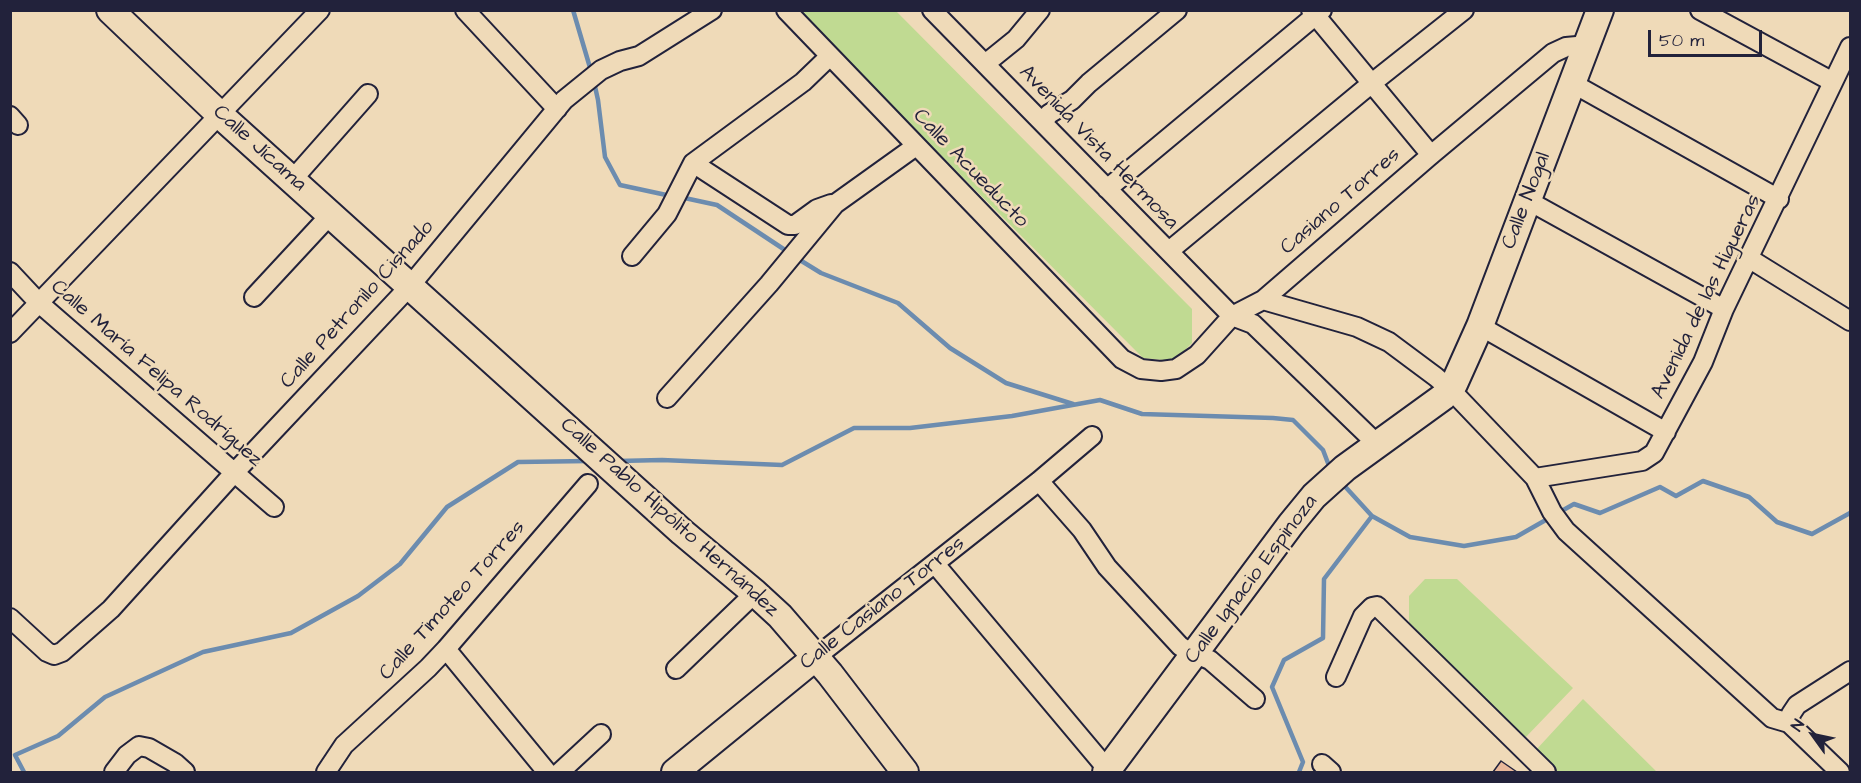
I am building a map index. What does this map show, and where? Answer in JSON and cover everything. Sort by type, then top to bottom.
[{"type":"street","name":"Calle Jícama","points":[[110,10],[220,115],[410,286]]},
{"type":"street","points":[[10,333],[320,10]]},
{"type":"street","points":[[465,10],[557,109]]},
{"type":"street","name":"Calle Petronilo Cisnado","points":[[10,618],[47,652],[54,655],[62,652],[111,609],[234,473],[410,286],[557,109],[580,86],[601,70],[620,61],[639,56],[712,10]]},
{"type":"street","name":"Calle Acueducto","points":[[786,10],[1122,359]]},
{"type":"street","name":"Avenida Vista Hermosa","points":[[932,10],[1232,316],[1253,324],[1378,445]]},
{"type":"street","points":[[985,64],[1016,39],[1040,10]]},
{"type":"street","points":[[1043,123],[1049,114],[1072,100],[1177,10]]},
{"type":"street","points":[[1169,251],[1464,10]]},
{"type":"street","name":"Calle Nogal","points":[[1451,390],[1480,326],[1599,10]]},
{"type":"street","points":[[1700,10],[1833,82]]},
{"type":"street","points":[[1107,189],[1316,12],[1431,155]]},
{"type":"street","name":"Casiano Torres","points":[[1122,359],[1142,369],[1161,371],[1176,369],[1202,350],[1232,316],[1263,300],[1553,53],[1566,47],[1585,49]]},
{"type":"street","name":"Avenida de las Higueras","points":[[1535,478],[1647,460],[1658,448],[1703,362],[1725,309],[1851,47]]},
{"type":"street","points":[[632,256],[667,214],[693,163],[803,82],[830,56]]},
{"type":"street","points":[[1572,83],[1779,198]]},
{"type":"street","points":[[293,179],[368,94]]},
{"type":"street","points":[[667,398],[769,284],[831,209],[916,146]]},
{"type":"street","points":[[693,163],[788,225],[795,225],[823,205],[831,209]]},
{"type":"street","points":[[1527,200],[1725,309]]},
{"type":"street","points":[[254,297],[331,214]]},
{"type":"street","points":[[1750,259],[1851,321]]},
{"type":"street","name":"Calle María Felipa Rodríguez","points":[[10,272],[39,303],[274,507]]},
{"type":"street","name":"Calle Pablo Hipólito Hernández","points":[[410,286],[682,532],[755,593],[795,632],[905,772]]},
{"type":"street","points":[[1263,300],[1341,321],[1373,334],[1402,351],[1451,390],[1535,478],[1553,515],[1566,531],[1772,718],[1789,723],[1840,772]]},
{"type":"street","points":[[1480,326],[1665,432]]},
{"type":"street","name":"Calle Ignacio Espinoza","points":[[1107,771],[1291,524],[1335,476],[1451,390]]},
{"type":"street","name":"Calle Casiano Torres","points":[[675,772],[1092,436]]},
{"type":"street","points":[[1038,481],[1082,530],[1115,576],[1180,646],[1210,660],[1255,699]]},
{"type":"street","name":"Calle Timoteo Torres","points":[[326,772],[344,746],[446,649],[588,484]]},
{"type":"street","points":[[935,564],[1107,771]]},
{"type":"street","points":[[676,669],[755,593]]},
{"type":"street","points":[[1336,676],[1363,616],[1372,607],[1377,606],[1546,772]]},
{"type":"street","points":[[446,649],[547,772]]},
{"type":"street","points":[[1789,723],[1791,714],[1797,705],[1851,670]]},
{"type":"street","points":[[560,772],[601,734]]},
{"type":"street","points":[[114,772],[132,749],[139,746],[149,748],[175,763],[185,772]]},
{"type":"green space","points":[[797,11],[896,11],[1192,309],[1192,343],[1174,361],[1143,358]]},
{"type":"green space","points":[[1425,579],[1457,579],[1573,688],[1524,739],[1409,628],[1409,596]]},
{"type":"green space","points":[[1583,699],[1657,772],[1557,772],[1535,751]]},
{"type":"building","points":[[1501,761],[1517,772],[1493,772]]},
{"type":"waterway","points":[[573,10],[591,71]]},
{"type":"waterway","points":[[594,82],[605,157],[620,185],[671,196]]},
{"type":"waterway","points":[[680,197],[717,205],[788,252]]},
{"type":"waterway","points":[[795,257],[821,273],[898,303],[950,348],[1006,383],[1073,404]]},
{"type":"waterway","points":[[618,461],[662,460],[782,465],[854,428],[910,428],[1012,416],[1100,400],[1142,414],[1293,420],[1323,450],[1331,471]]},
{"type":"waterway","points":[[24,772],[15,755],[58,736],[105,697],[203,652],[291,633],[358,596],[400,564],[447,507],[518,462],[589,461]]},
{"type":"waterway","points":[[1340,481],[1372,516],[1410,537],[1464,546],[1516,537],[1551,517]]},
{"type":"waterway","points":[[1558,513],[1574,504],[1600,513],[1660,487],[1676,496],[1703,481],[1749,497],[1777,522],[1812,534],[1850,513]]},
{"type":"waterway","points":[[1299,772],[1303,762],[1272,687],[1284,660],[1323,638],[1324,579],[1372,516]]}]
